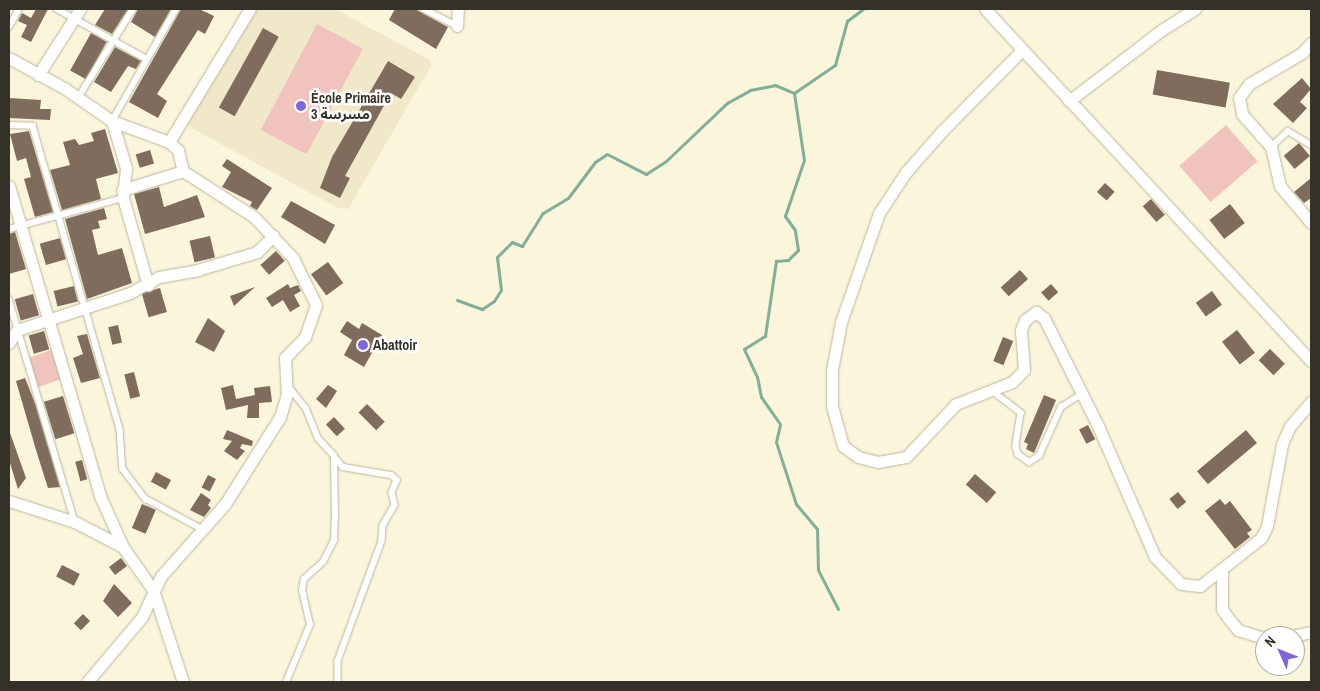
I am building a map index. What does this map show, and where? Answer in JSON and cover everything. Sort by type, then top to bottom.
[{"type":"street","points":[[170,142],[250,9]]},
{"type":"street","points":[[457,26],[458,9]]},
{"type":"street","points":[[985,9],[1311,361]]},
{"type":"street","points":[[1069,101],[1163,28],[1195,9]]},
{"type":"street","points":[[38,75],[76,14]]},
{"type":"street","points":[[1311,43],[1302,53],[1249,84],[1240,98],[1242,114],[1271,147],[1280,186],[1311,223]]},
{"type":"street","points":[[1022,50],[936,138],[879,213],[841,322],[832,370],[832,406],[844,446],[858,457],[878,462],[906,457],[956,404],[989,389],[1012,382],[1024,370],[1021,330],[1025,320],[1036,312],[1044,318],[1082,394],[1155,557],[1181,584],[1200,586],[1222,571],[1261,538],[1267,526],[1282,444],[1290,426],[1311,402]]},
{"type":"street","points":[[11,62],[78,98],[112,121],[170,142],[178,150],[183,171],[254,217],[293,258],[316,305],[305,337],[285,358],[287,386],[280,418],[204,531],[161,576],[142,616],[87,682]]},
{"type":"street","points":[[112,121],[126,168],[122,194],[148,286]]},
{"type":"street","points":[[122,194],[183,171]]},
{"type":"street","points":[[9,186],[100,496],[123,547],[153,590],[183,682]]},
{"type":"street","points":[[9,343],[17,330],[86,310],[148,286],[159,277],[197,270],[257,252],[273,236]]},
{"type":"street","points":[[9,501],[75,522],[123,547]]},
{"type":"street","points":[[1222,571],[1222,609],[1238,630],[1255,635]]},
{"type":"lane","points":[[9,27],[19,9]]},
{"type":"lane","points":[[57,9],[76,14],[113,41],[147,59]]},
{"type":"lane","points":[[78,98],[133,9]]},
{"type":"lane","points":[[112,121],[176,9]]},
{"type":"lane","points":[[424,9],[457,26]]},
{"type":"lane","points":[[9,125],[33,126],[120,430],[123,469],[146,499],[204,531]]},
{"type":"lane","points":[[1271,147],[1288,131],[1311,145]]},
{"type":"lane","points":[[9,229],[59,216],[122,194]]},
{"type":"lane","points":[[9,299],[75,522]]},
{"type":"lane","points":[[287,386],[306,409],[318,439],[343,467],[391,475],[397,480],[392,493],[395,505],[383,526],[382,541],[338,661],[338,682]]},
{"type":"lane","points":[[989,389],[1021,413],[1016,446],[1018,454],[1029,462],[1039,456],[1061,406],[1082,394]]},
{"type":"lane","points":[[286,682],[310,625],[302,591],[304,579],[323,562],[334,540],[334,456]]},
{"type":"shaded area","name":"École Primaire 3 مسرسة","points":[[253,9],[335,9],[430,60],[431,66],[348,209],[338,208],[186,125]]},
{"type":"shaded area","points":[[317,24],[363,48],[307,154],[261,130]]},
{"type":"shaded area","points":[[1226,125],[1257,161],[1211,202],[1179,166]]},
{"type":"shaded area","points":[[54,349],[64,378],[39,387],[28,358]]},
{"type":"building","points":[[36,9],[48,9],[31,42],[21,37],[27,25],[18,21],[22,13],[31,18]]},
{"type":"building","points":[[105,9],[128,9],[112,34],[95,25]]},
{"type":"building","points":[[138,9],[171,9],[155,37],[131,22]]},
{"type":"building","points":[[181,9],[199,9],[214,16],[205,34],[198,30],[157,94],[167,101],[158,118],[129,102]]},
{"type":"building","points":[[395,9],[415,9],[448,27],[436,49],[389,20]]},
{"type":"building","points":[[263,28],[279,37],[235,116],[219,108]]},
{"type":"building","points":[[91,33],[107,42],[86,79],[70,71]]},
{"type":"building","points":[[115,47],[141,61],[136,69],[128,66],[111,92],[94,82]]},
{"type":"building","points":[[388,61],[415,77],[401,99],[391,93],[345,176],[350,178],[340,198],[320,188],[332,157]]},
{"type":"building","points":[[1157,70],[1230,83],[1226,107],[1153,95]]},
{"type":"building","points":[[1302,78],[1311,89],[1300,102],[1307,108],[1293,123],[1273,104]]},
{"type":"building","points":[[9,98],[41,100],[40,109],[51,109],[50,120],[9,118]]},
{"type":"building","points":[[105,129],[118,173],[96,179],[101,199],[62,210],[50,170],[70,165],[63,142],[75,139],[79,145],[94,141],[91,133]]},
{"type":"building","points":[[29,131],[53,212],[35,217],[24,179],[31,177],[26,158],[17,161],[10,134]]},
{"type":"building","points":[[1299,143],[1310,156],[1295,169],[1284,156]]},
{"type":"building","points":[[150,150],[154,163],[140,168],[136,154]]},
{"type":"building","points":[[227,159],[272,188],[257,210],[250,206],[252,202],[222,187],[231,172],[222,166]]},
{"type":"building","points":[[1311,178],[1311,198],[1304,203],[1294,192]]},
{"type":"building","points":[[1105,183],[1115,192],[1107,201],[1097,192]]},
{"type":"building","points":[[159,187],[164,207],[197,195],[205,217],[145,234],[134,194]]},
{"type":"building","points":[[1151,199],[1165,215],[1156,222],[1143,206]]},
{"type":"building","points":[[291,201],[335,225],[325,244],[281,217]]},
{"type":"building","points":[[1230,204],[1245,223],[1224,239],[1210,220]]},
{"type":"building","points":[[104,208],[107,219],[98,221],[100,228],[92,230],[98,255],[122,248],[132,283],[87,299],[65,219]]},
{"type":"building","points":[[15,232],[26,269],[9,274],[9,234]]},
{"type":"building","points":[[210,236],[215,257],[194,262],[190,241]]},
{"type":"building","points":[[60,238],[66,259],[46,265],[40,244]]},
{"type":"building","points":[[276,251],[285,261],[269,275],[260,265]]},
{"type":"building","points":[[328,262],[343,283],[326,295],[311,274]]},
{"type":"building","points":[[1020,270],[1028,279],[1009,296],[1001,287]]},
{"type":"building","points":[[288,284],[290,288],[298,285],[301,291],[294,295],[300,306],[290,312],[283,300],[272,307],[266,298]]},
{"type":"building","points":[[1051,284],[1058,292],[1048,301],[1041,293]]},
{"type":"building","points":[[74,286],[78,302],[57,307],[54,291]]},
{"type":"building","points":[[255,287],[234,306],[230,296]]},
{"type":"building","points":[[160,288],[167,312],[149,317],[142,293]]},
{"type":"building","points":[[1212,291],[1222,305],[1206,317],[1196,303]]},
{"type":"building","points":[[33,294],[39,315],[21,320],[15,299]]},
{"type":"building","points":[[208,318],[225,331],[214,352],[195,342]]},
{"type":"building","name":"Abattoir","points":[[347,321],[359,329],[362,323],[382,335],[364,367],[344,355],[352,340],[340,332]]},
{"type":"building","points":[[118,325],[122,343],[112,345],[108,327]]},
{"type":"building","points":[[1237,330],[1255,353],[1240,365],[1222,342]]},
{"type":"building","points":[[44,331],[49,349],[34,354],[29,335]]},
{"type":"building","points":[[87,334],[100,378],[81,383],[73,358],[83,354],[77,336]]},
{"type":"building","points":[[1003,337],[1013,341],[1003,365],[993,361]]},
{"type":"building","points":[[395,341],[408,343],[406,352],[394,350]]},
{"type":"building","points":[[1270,349],[1285,364],[1274,375],[1259,360]]},
{"type":"building","points":[[134,372],[140,396],[130,399],[124,374]]},
{"type":"building","points":[[25,378],[35,403],[60,487],[48,488],[16,381]]},
{"type":"building","points":[[233,385],[236,399],[255,395],[254,388],[270,386],[272,402],[259,403],[259,418],[247,418],[248,405],[226,410],[221,388]]},
{"type":"building","points":[[328,385],[337,391],[326,408],[316,399]]},
{"type":"building","points":[[1044,395],[1056,400],[1034,453],[1026,449],[1028,444],[1024,442]]},
{"type":"building","points":[[63,396],[74,433],[55,439],[44,402]]},
{"type":"building","points":[[367,404],[385,422],[376,430],[359,412]]},
{"type":"building","points":[[334,417],[345,429],[337,436],[326,425]]},
{"type":"building","points":[[1088,425],[1095,439],[1086,444],[1079,430]]},
{"type":"building","points":[[9,430],[26,478],[18,489],[9,460]]},
{"type":"building","points":[[227,430],[253,441],[252,446],[242,444],[240,448],[245,451],[237,460],[224,451],[232,441],[223,439]]},
{"type":"building","points":[[1246,430],[1257,443],[1208,484],[1197,471]]},
{"type":"building","points":[[82,460],[87,479],[80,481],[75,462]]},
{"type":"building","points":[[156,472],[171,480],[166,490],[151,482]]},
{"type":"building","points":[[975,474],[996,492],[987,503],[966,485]]},
{"type":"building","points":[[208,475],[216,479],[210,492],[202,487]]},
{"type":"building","points":[[1178,492],[1186,502],[1178,509],[1169,499]]},
{"type":"building","points":[[201,493],[211,500],[208,505],[211,508],[204,517],[190,510]]},
{"type":"building","points":[[1220,499],[1225,505],[1230,501],[1252,530],[1247,533],[1250,537],[1235,549],[1205,511]]},
{"type":"building","points":[[142,504],[156,510],[146,534],[132,528]]},
{"type":"building","points":[[121,558],[127,566],[115,575],[109,567]]},
{"type":"building","points":[[62,565],[80,574],[74,586],[56,577]]},
{"type":"building","points":[[114,584],[132,603],[118,617],[103,601]]},
{"type":"building","points":[[83,614],[90,621],[81,630],[74,623]]},
{"type":"waterway","points":[[838,609],[818,570],[817,529],[796,504],[776,442],[780,424],[761,397],[757,377],[744,349],[765,336],[776,261],[788,260],[798,250],[795,230],[785,216],[804,160],[794,93],[835,65],[847,21],[863,9]]},
{"type":"waterway","points":[[457,300],[482,309],[494,301],[501,290],[497,257],[512,242],[522,246],[543,213],[568,198],[595,162],[607,154],[646,174],[666,161],[727,103],[750,90],[775,85],[794,93]]},
{"type":"place","name":"École Primaire 3 مسرسة","points":[[301,106]]},
{"type":"place","name":"Abattoir","points":[[363,345]]}]
